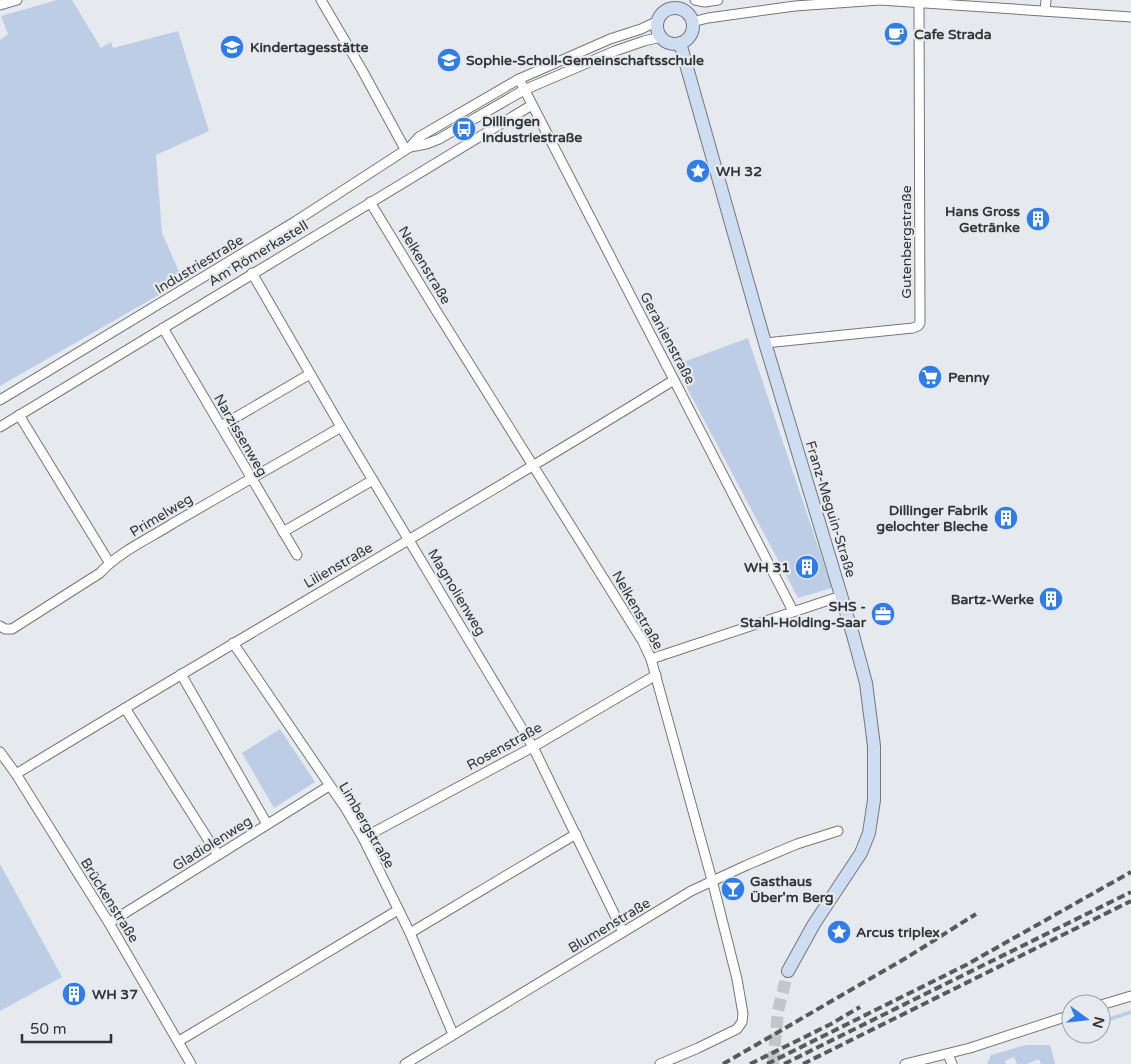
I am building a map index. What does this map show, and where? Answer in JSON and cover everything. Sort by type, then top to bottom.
[{"type":"street","points":[[0,5],[17,0]]},
{"type":"street","points":[[320,0],[408,148]]},
{"type":"street","points":[[695,0],[705,2],[718,0]]},
{"type":"street","points":[[692,22],[746,12],[804,5],[880,0],[1131,17]]},
{"type":"street","points":[[1045,11],[1046,0]]},
{"type":"street","name":"Gutenbergstraße","points":[[765,343],[913,328],[920,323],[919,2]]},
{"type":"street","points":[[670,5],[686,12],[692,22],[690,37],[680,44],[670,43],[661,37],[658,21],[670,5]]},
{"type":"street","name":"Industriestraße","points":[[0,400],[296,221],[408,148],[419,137],[519,78],[610,39],[641,29],[658,21]]},
{"type":"street","name":"Industriestraße","points":[[408,148],[439,139],[524,90],[615,52],[661,37]]},
{"type":"street","name":"Franz-Meguin-Straße","points":[[680,44],[765,343],[866,683],[874,746],[875,789],[869,833],[861,853],[814,924],[788,971]]},
{"type":"street","name":"Geranienstraße","points":[[519,78],[793,611]]},
{"type":"street","name":"Am Römerkastell","points":[[0,427],[532,104]]},
{"type":"street","name":"Nelkenstraße","points":[[370,202],[642,640],[651,658],[712,880],[737,979],[743,1014],[742,1022],[737,1029],[660,1064]]},
{"type":"street","name":"Magnolienweg","points":[[252,273],[341,427],[410,539],[533,747],[623,932]]},
{"type":"street","name":"Narzissenweg","points":[[163,328],[296,555]]},
{"type":"street","points":[[221,426],[310,374]]},
{"type":"street","name":"Lilienstraße","points":[[16,774],[181,674],[534,467],[674,380]]},
{"type":"street","points":[[19,415],[109,562]]},
{"type":"street","name":"Primelweg","points":[[0,626],[4,629],[12,629],[100,573],[109,562],[233,488],[341,427]]},
{"type":"street","points":[[283,532],[374,480]]},
{"type":"street","points":[[651,658],[841,596]]},
{"type":"street","name":"Limbergstraße","points":[[233,644],[363,838],[410,933],[453,1034]]},
{"type":"street","points":[[181,674],[268,824]]},
{"type":"street","name":"Rosenstraße","points":[[363,838],[533,747],[656,675]]},
{"type":"street","points":[[125,708],[218,855]]},
{"type":"street","name":"Brückenstraße","points":[[0,752],[16,774],[109,923],[191,1064]]},
{"type":"street","name":"Gladiolenweg","points":[[109,923],[329,786]]},
{"type":"street","name":"Blumenstraße","points":[[405,1064],[712,880],[797,844],[838,831]]},
{"type":"street","points":[[410,933],[576,834]]},
{"type":"street","points":[[179,1041],[398,910]]},
{"type":"street","points":[[1111,1002],[1131,996]]},
{"type":"street","points":[[905,1064],[948,1054],[1061,1018]]},
{"type":"street","points":[[948,1054],[952,1064]]},
{"type":"shaded area","points":[[57,0],[72,0],[101,48],[111,42],[113,48],[178,31],[209,131],[156,155],[162,233],[183,281],[0,386],[0,40],[8,34],[1,16]]},
{"type":"shaded area","points":[[748,338],[832,588],[798,598],[675,365]]},
{"type":"shaded area","points":[[280,729],[315,782],[274,808],[242,753]]},
{"type":"shaded area","points":[[0,864],[62,977],[0,1011]]},
{"type":"shaded area","points":[[1131,1010],[1131,1014],[1111,1021],[1111,1017]]},
{"type":"shaded area","points":[[1026,1045],[1050,1045],[1055,1064],[1041,1064],[1039,1059],[1027,1064],[1017,1064],[1014,1057],[1005,1061],[1006,1064],[987,1064],[991,1055]]},
{"type":"tunnel","points":[[773,1064],[778,1011],[788,971]]},
{"type":"railway","points":[[767,1064],[966,965],[1131,872]]},
{"type":"railway","points":[[784,1064],[1131,892]]},
{"type":"railway","points":[[803,1064],[1131,901]]},
{"type":"railway","points":[[723,1064],[906,958],[976,914]]},
{"type":"railway","points":[[750,1064],[831,1024],[860,1007]]},
{"type":"place","name":"Cafe Strada","points":[[896,34]]},
{"type":"place","name":"Kindertagesstätte","points":[[232,47]]},
{"type":"place","name":"Sophie-Scholl-Gemeinschaftsschule","points":[[449,60]]},
{"type":"place","name":"Dillingen Industriestraße","points":[[464,129]]},
{"type":"place","name":"WH 32","points":[[698,171]]},
{"type":"place","name":"Hans Gross Getränke","points":[[1038,219]]},
{"type":"place","name":"Penny","points":[[930,377]]},
{"type":"place","name":"Dillinger Fabrik gelochter Bleche","points":[[1006,518]]},
{"type":"place","name":"WH 31","points":[[807,567]]},
{"type":"place","name":"Bartz-Werke","points":[[1051,599]]},
{"type":"place","name":"SHS - Stahl-Holding-Saar","points":[[883,614]]},
{"type":"place","name":"Gasthaus Über'm Berg","points":[[733,889]]},
{"type":"place","name":"Arcus triplex","points":[[839,932]]},
{"type":"place","name":"WH 37","points":[[74,994]]}]
